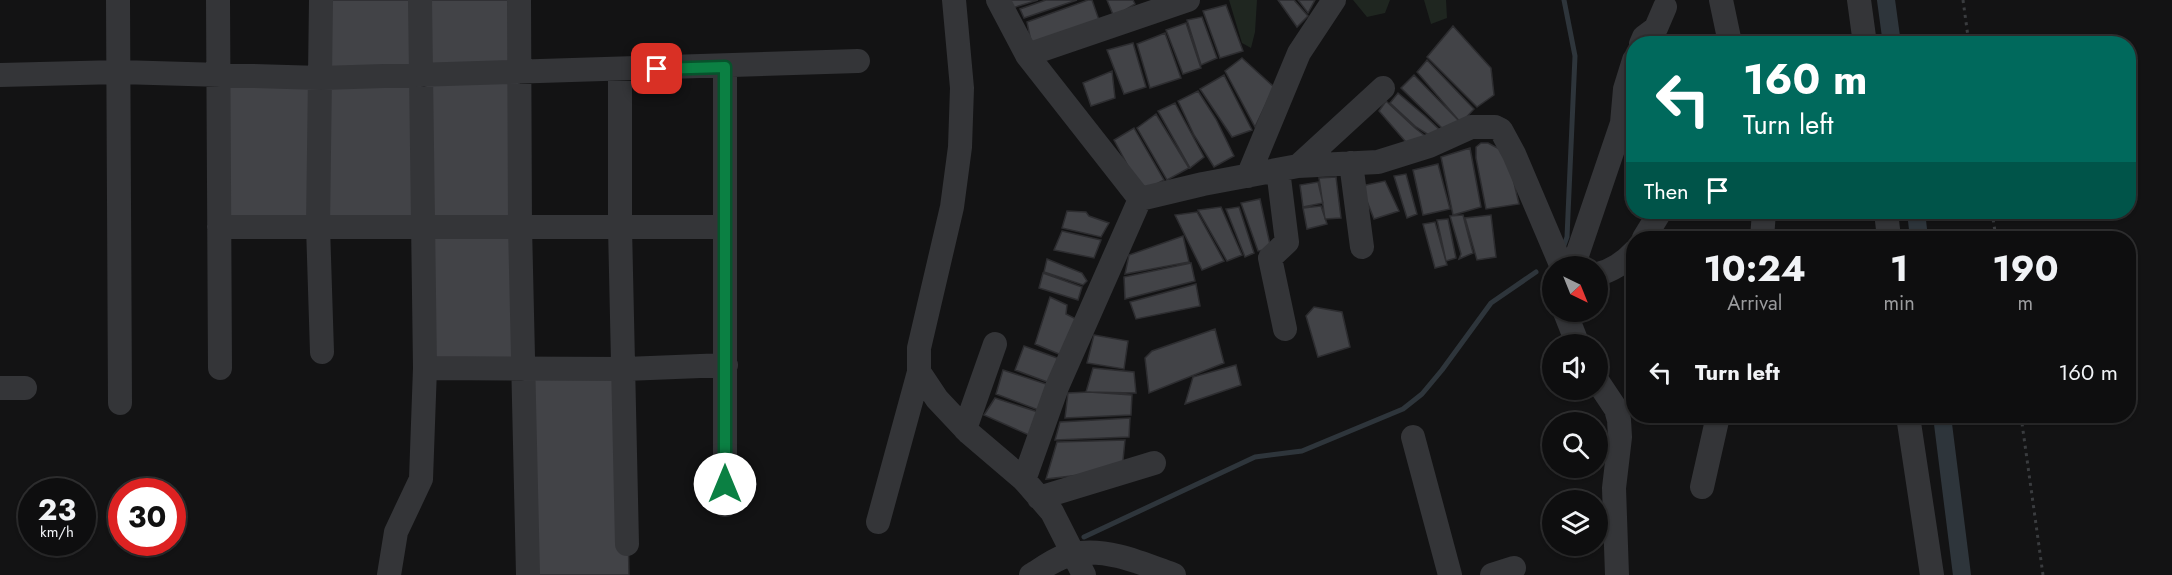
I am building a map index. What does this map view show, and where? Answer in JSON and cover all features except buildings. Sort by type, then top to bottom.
[{"type":"street","points":[[118,0],[120,403]]},
{"type":"street","points":[[218,0],[220,368]]},
{"type":"street","points":[[321,0],[318,226],[322,352]]},
{"type":"street","points":[[389,575],[396,532],[421,478],[425,368],[421,227],[420,0]]},
{"type":"street","points":[[519,0],[520,226],[528,575]]},
{"type":"street","points":[[878,522],[919,372],[919,348],[952,207],[960,147],[962,88],[954,0]]},
{"type":"street","points":[[998,0],[1027,55],[1140,199]]},
{"type":"street","points":[[1027,55],[1188,0]]},
{"type":"street","points":[[1248,176],[1299,52],[1334,0]]},
{"type":"street","points":[[1721,0],[1728,36]]},
{"type":"street","points":[[1859,0],[1864,36]]},
{"type":"street","points":[[1645,36],[1656,28],[1665,7]]},
{"type":"street","points":[[0,75],[119,72],[321,78],[422,73],[620,70],[858,61]]},
{"type":"street","points":[[725,67],[725,505]]},
{"type":"street","points":[[620,70],[620,227],[625,369],[627,544]]},
{"type":"street","points":[[1565,256],[1622,123],[1626,85]]},
{"type":"street","points":[[1285,329],[1269,258],[1287,242],[1288,168],[1383,88]]},
{"type":"street","points":[[1140,199],[1288,168],[1378,162],[1429,146],[1471,127],[1495,127],[1501,130],[1514,154],[1538,214],[1558,256]]},
{"type":"street","points":[[1351,163],[1362,247]]},
{"type":"street","points":[[1038,497],[1057,387],[1140,199]]},
{"type":"street","points":[[219,227],[724,227]]},
{"type":"street","points":[[1608,271],[1626,258]]},
{"type":"street","points":[[965,429],[995,344]]},
{"type":"street","points":[[425,368],[625,369],[726,365]]},
{"type":"street","points":[[919,372],[937,399],[965,429],[1038,497],[1084,575]]},
{"type":"street","points":[[0,388],[25,388]]},
{"type":"street","points":[[1608,397],[1616,409],[1620,436],[1614,488],[1617,575]]},
{"type":"street","points":[[1702,487],[1716,423]]},
{"type":"street","points":[[1909,423],[1932,575]]},
{"type":"street","points":[[1413,437],[1450,575]]},
{"type":"street","points":[[1038,497],[1154,463]]},
{"type":"street","points":[[1031,575],[1070,548],[1132,560],[1174,575]]},
{"type":"path","points":[[1963,0],[1968,36]]},
{"type":"path","points":[[2022,423],[2043,575]]},
{"type":"shaded area","points":[[1229,0],[1257,0],[1255,32],[1251,48],[1242,43]]},
{"type":"shaded area","points":[[1353,0],[1390,0],[1385,13],[1367,17]]},
{"type":"shaded area","points":[[1424,0],[1446,0],[1447,18],[1431,24]]},
{"type":"waterway","points":[[1563,248],[1567,237],[1575,56],[1564,0]]},
{"type":"waterway","points":[[1886,0],[1891,36]]},
{"type":"waterway","points":[[1917,219],[1918,231]]},
{"type":"waterway","points":[[1084,537],[1255,457],[1302,451],[1403,409],[1422,394],[1442,370],[1491,303],[1536,272]]},
{"type":"waterway","points":[[1943,423],[1962,575]]},
{"type":"route","points":[[657,69],[725,67],[725,484]]}]
